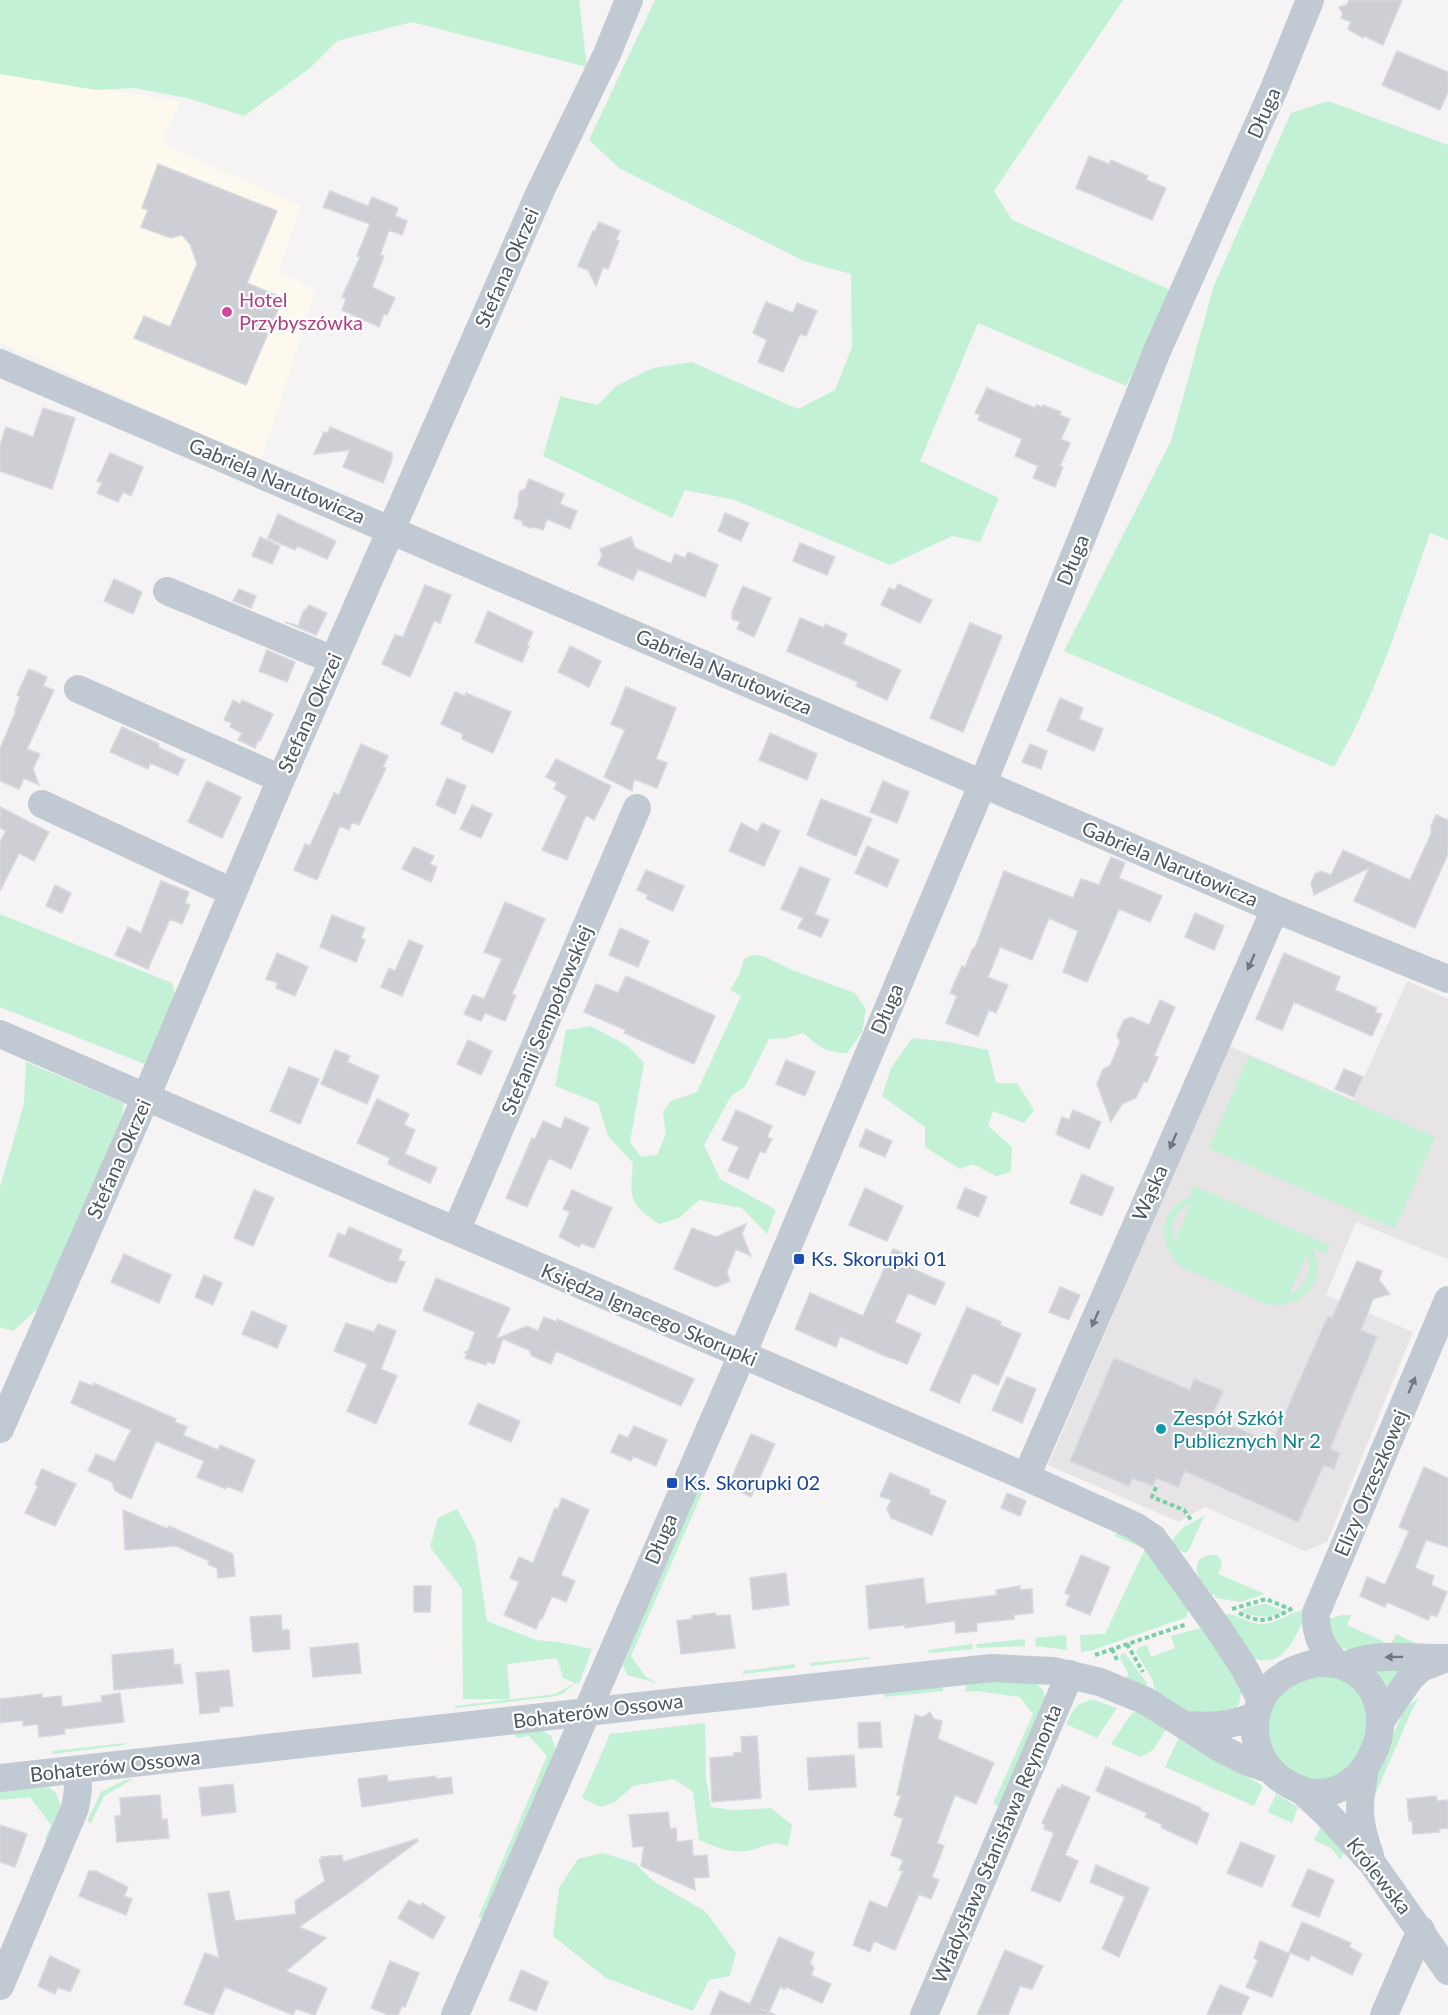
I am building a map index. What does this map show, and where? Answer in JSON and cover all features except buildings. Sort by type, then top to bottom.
[{"type":"street","name":"Stefana Okrzei","points":[[0,1429],[146,1097],[280,779],[541,190],[607,54],[629,0]]},
{"type":"street","name":"Długa","points":[[455,2015],[742,1355],[983,783],[1157,351],[1274,89],[1310,0]]},
{"type":"street","name":"Gabriela Narutowicza","points":[[0,363],[1275,909],[1448,979]]},
{"type":"street","points":[[167,591],[333,660]]},
{"type":"street","points":[[78,688],[280,779]]},
{"type":"street","points":[[42,804],[232,892]]},
{"type":"street","name":"Stefanii Sempołowskiej","points":[[456,1232],[637,808]]},
{"type":"street","name":"Wąska","points":[[1026,1477],[1275,909]]},
{"type":"street","name":"Księdza Ignacego Skorupki","points":[[0,1034],[1135,1526],[1153,1538],[1243,1666],[1259,1708]]},
{"type":"street","name":"Elizy Orzeszkowej","points":[[1340,1665],[1319,1641],[1316,1613],[1448,1300]]},
{"type":"street","points":[[1365,1769],[1345,1786],[1334,1790],[1310,1791],[1282,1781],[1269,1769],[1256,1743],[1259,1708],[1273,1684],[1299,1666],[1340,1665],[1360,1659],[1397,1657],[1447,1658]]},
{"type":"street","points":[[1380,1722],[1411,1677],[1420,1668],[1447,1658]]},
{"type":"street","points":[[1340,1665],[1356,1673],[1370,1688],[1379,1709],[1380,1722],[1376,1746],[1365,1769],[1359,1804],[1359,1821],[1372,1863]]},
{"type":"street","points":[[1243,1666],[1262,1674],[1283,1675]]},
{"type":"street","name":"Bohaterów Ossowa","points":[[0,1778],[984,1669],[1021,1669],[1070,1674],[1100,1682],[1135,1696],[1220,1748],[1248,1762],[1269,1769]]},
{"type":"street","name":"Władysława Stanisława Reymonta","points":[[924,2015],[1070,1674]]},
{"type":"street","name":"Bohaterów Ossowa","points":[[1185,1725],[1217,1727],[1236,1723],[1259,1708]]},
{"type":"street","points":[[0,1986],[75,1808],[78,1790],[77,1770]]},
{"type":"street","name":"Królewska","points":[[1300,1789],[1328,1815],[1372,1863],[1448,1971]]},
{"type":"street","points":[[1384,2015],[1421,1930]]},
{"type":"path","points":[[1156,1487],[1152,1497],[1184,1510],[1191,1520]]},
{"type":"path","points":[[1266,1599],[1291,1609],[1264,1621],[1251,1619],[1232,1610],[1266,1599]]},
{"type":"path","points":[[1127,1644],[1194,1622]]},
{"type":"shaded area","points":[[0,74],[181,101],[162,143],[301,206],[279,271],[316,290],[261,461],[0,342]]},
{"type":"shaded area","points":[[1407,981],[1448,999],[1448,1257],[1447,1259],[1356,1222],[1326,1295],[1413,1332],[1327,1542],[1305,1551],[1205,1507],[1179,1522],[1048,1465],[1229,1046],[1354,1100]]},
{"type":"green space","points":[[0,0],[579,0],[587,67],[412,22],[337,41],[310,68],[244,116],[187,98],[134,88],[96,90],[0,74]]},
{"type":"green space","points":[[655,0],[1123,0],[994,191],[1012,220],[1175,292],[1126,386],[978,323],[920,461],[999,498],[980,542],[952,536],[890,565],[735,500],[685,490],[672,518],[543,456],[561,394],[562,397],[598,405],[616,386],[653,368],[692,362],[798,409],[835,390],[852,347],[851,274],[804,261],[619,168],[589,140]]},
{"type":"green space","points":[[1328,101],[1448,145],[1448,540],[1430,533],[1376,682],[1334,767],[1064,651],[1171,441],[1214,285],[1291,113]]},
{"type":"green space","points":[[0,914],[172,983],[177,1000],[150,1066],[0,1007]]},
{"type":"green space","points":[[752,955],[763,956],[792,970],[855,993],[866,1009],[862,1032],[847,1053],[828,1050],[803,1033],[787,1038],[769,1039],[745,1087],[731,1096],[704,1145],[720,1179],[776,1210],[767,1234],[742,1208],[699,1200],[679,1218],[659,1224],[636,1205],[631,1185],[633,1163],[608,1136],[598,1103],[555,1086],[566,1030],[591,1026],[628,1046],[644,1063],[630,1142],[641,1157],[657,1155],[666,1134],[663,1112],[671,1101],[697,1092],[741,996],[730,990],[740,973],[744,959]]},
{"type":"green space","points":[[912,1038],[949,1042],[988,1050],[996,1083],[1017,1083],[1034,1110],[1024,1123],[993,1111],[988,1126],[1012,1147],[1011,1172],[996,1176],[973,1164],[960,1169],[925,1147],[925,1127],[882,1096],[891,1068]]},
{"type":"green space","points":[[1249,1056],[1435,1137],[1395,1229],[1209,1148]]},
{"type":"green space","points":[[26,1062],[124,1103],[122,1116],[39,1308],[13,1331],[0,1327],[0,1187],[24,1104]]},
{"type":"green space","points":[[1193,1185],[1330,1246],[1326,1254],[1313,1248],[1317,1268],[1311,1287],[1304,1295],[1291,1303],[1272,1305],[1182,1267],[1167,1247],[1164,1227],[1173,1208],[1194,1195],[1189,1193]],"holes":[[[1191,1204],[1174,1243],[1173,1225],[1177,1215]],[[1307,1254],[1309,1267],[1306,1279],[1300,1288],[1289,1295]]]},
{"type":"green space","points":[[698,1479],[707,1482],[631,1656],[646,1677],[657,1683],[627,1675],[623,1665]]},
{"type":"green space","points":[[457,1509],[475,1542],[487,1621],[536,1640],[592,1649],[579,1684],[576,1683],[562,1694],[551,1697],[455,1708],[455,1706],[555,1694],[575,1683],[563,1678],[557,1658],[507,1664],[510,1699],[463,1699],[462,1589],[430,1547],[438,1518]]},
{"type":"green space","points":[[1204,1516],[1189,1550],[1185,1553],[1170,1542],[1184,1527]]},
{"type":"green space","points":[[1120,1529],[1139,1539],[1193,1608],[1187,1612],[1187,1617],[1093,1650],[1081,1652],[1080,1635],[1105,1634],[1145,1549],[1115,1536]]},
{"type":"green space","points":[[1216,1555],[1221,1562],[1218,1574],[1265,1594],[1240,1602],[1216,1598],[1214,1594],[1208,1597],[1201,1585],[1197,1565],[1206,1556]]},
{"type":"green space","points":[[1266,1604],[1284,1611],[1262,1617],[1240,1611],[1256,1605]]},
{"type":"green space","points":[[1307,1611],[1288,1648],[1273,1659],[1264,1660],[1252,1658],[1224,1614],[1262,1624]]},
{"type":"green space","points":[[1351,1615],[1347,1625],[1391,1645],[1396,1634],[1430,1650],[1366,1651],[1333,1645],[1328,1619]]},
{"type":"green space","points":[[1205,1627],[1242,1689],[1239,1704],[1230,1715],[1193,1715],[1156,1692],[1152,1679],[1136,1652],[1138,1648],[1147,1645],[1151,1657],[1175,1648],[1171,1636]]},
{"type":"green space","points":[[1066,1635],[1067,1650],[1036,1646],[1035,1638]]},
{"type":"green space","points":[[1025,1639],[1025,1646],[977,1648],[976,1644]]},
{"type":"green space","points":[[972,1644],[973,1649],[929,1653],[928,1650]]},
{"type":"green space","points":[[1125,1653],[1147,1683],[1146,1686],[1126,1680],[1128,1673],[1120,1658],[1121,1654]]},
{"type":"green space","points":[[869,1657],[869,1659],[810,1666],[810,1663]]},
{"type":"green space","points":[[1406,1663],[1391,1698],[1367,1668]]},
{"type":"green space","points":[[795,1664],[795,1668],[743,1674],[743,1671]]},
{"type":"green space","points":[[1308,1674],[1346,1677],[1371,1710],[1357,1762],[1323,1783],[1283,1770],[1264,1727],[1281,1693]]},
{"type":"green space","points":[[970,1680],[1037,1684],[1043,1690],[1045,1699],[1000,1807],[993,1804],[1033,1714],[1020,1697],[977,1691],[965,1692]]},
{"type":"green space","points":[[943,1682],[943,1691],[885,1697],[883,1688]]},
{"type":"green space","points":[[1419,1698],[1372,1802],[1368,1792],[1402,1714]]},
{"type":"green space","points":[[1094,1700],[1117,1708],[1097,1738],[1066,1724],[1076,1707],[1083,1702]]},
{"type":"green space","points":[[1139,1711],[1167,1728],[1153,1750],[1141,1757],[1111,1744],[1132,1713]]},
{"type":"green space","points":[[705,1723],[706,1778],[711,1807],[734,1810],[771,1808],[792,1825],[788,1846],[773,1843],[737,1852],[699,1840],[693,1792],[674,1779],[633,1786],[615,1802],[601,1807],[582,1798],[610,1734]]},
{"type":"green space","points":[[542,1730],[551,1736],[557,1752],[488,1918],[478,1918],[547,1756],[529,1736],[516,1738],[515,1734]]},
{"type":"green space","points":[[1180,1735],[1263,1786],[1254,1806],[1165,1767]]},
{"type":"green space","points":[[125,1743],[125,1745],[52,1754],[52,1751]]},
{"type":"green space","points":[[133,1779],[104,1796],[91,1823],[87,1821],[101,1792],[125,1780]]},
{"type":"green space","points":[[47,1786],[56,1793],[61,1807],[49,1840],[45,1839],[51,1825],[30,1797],[0,1800],[0,1788]]},
{"type":"green space","points":[[1276,1794],[1298,1807],[1292,1823],[1268,1812]]},
{"type":"green space","points":[[1320,1828],[1344,1852],[1341,1860],[1331,1848],[1314,1840]]},
{"type":"green space","points":[[603,1853],[635,1863],[652,1880],[706,1912],[736,1953],[730,1976],[709,1980],[693,2011],[606,1978],[553,1936],[559,1888],[578,1859]]},
{"type":"place","name":"Hotel Przybyszówka","points":[[227,312]]},
{"type":"place","name":"Ks. Skorupki 01","points":[[799,1259]]},
{"type":"place","name":"Zespół Szkół Publicznych Nr 2","points":[[1161,1429]]},
{"type":"place","name":"Ks. Skorupki 02","points":[[672,1483]]}]
